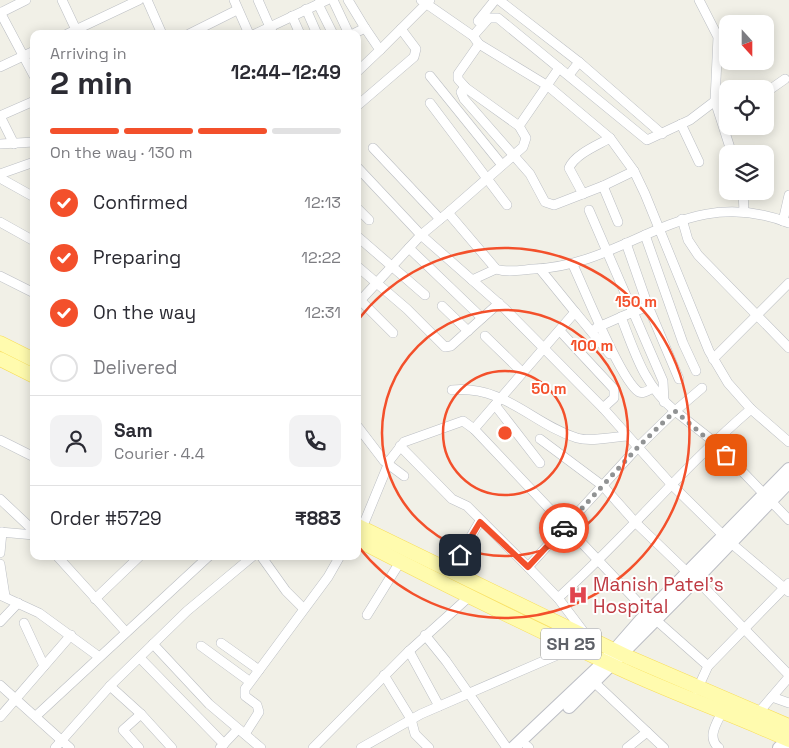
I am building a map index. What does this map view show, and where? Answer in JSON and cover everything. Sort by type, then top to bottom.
[{"type":"main road","points":[[0,343],[30,358]]},
{"type":"main road","points":[[0,360],[30,374]]},
{"type":"main road","points":[[361,532],[588,637],[696,692],[759,712],[789,726]]},
{"type":"main road","name":"SH 25","points":[[361,533],[400,562],[608,663],[696,692],[723,710],[789,740]]},
{"type":"street","points":[[26,0],[0,13],[30,68]]},
{"type":"street","points":[[62,0],[77,30]]},
{"type":"street","points":[[79,30],[139,0]]},
{"type":"street","points":[[147,0],[160,30]]},
{"type":"street","points":[[234,0],[247,30]]},
{"type":"street","points":[[258,0],[272,30],[292,16],[318,2],[331,30]]},
{"type":"street","points":[[333,0],[349,30]]},
{"type":"street","points":[[348,0],[380,50]]},
{"type":"street","points":[[471,34],[497,0],[579,62],[662,134]]},
{"type":"street","points":[[699,0],[718,37],[715,100],[719,107]]},
{"type":"street","points":[[361,67],[426,1],[443,16],[471,34],[479,44],[548,86],[610,138],[634,171],[713,359],[728,383],[751,409],[789,442]]},
{"type":"street","points":[[306,9],[315,30]]},
{"type":"street","points":[[197,30],[237,10]]},
{"type":"street","points":[[292,16],[298,30]]},
{"type":"street","points":[[471,34],[489,18],[498,18],[644,138],[651,139],[699,115],[715,100]]},
{"type":"street","points":[[360,30],[365,28]]},
{"type":"street","points":[[361,103],[414,57],[416,48],[401,28]]},
{"type":"street","points":[[361,297],[421,236],[525,143],[526,138],[518,126],[465,87],[458,79],[458,74],[479,44]]},
{"type":"street","points":[[0,67],[30,53]]},
{"type":"street","points":[[569,75],[579,62]]},
{"type":"street","points":[[518,126],[559,68]]},
{"type":"street","points":[[430,76],[502,165]]},
{"type":"street","points":[[774,87],[786,79]]},
{"type":"street","points":[[465,87],[461,92],[464,99],[512,156],[530,174],[545,202],[549,204],[554,205],[604,186],[634,171]]},
{"type":"street","points":[[14,144],[0,116],[30,103]]},
{"type":"street","points":[[430,103],[487,176],[507,205]]},
{"type":"street","points":[[681,124],[699,162]]},
{"type":"street","points":[[583,194],[572,174],[571,163],[610,138]]},
{"type":"street","points":[[0,144],[30,142]]},
{"type":"street","points":[[373,148],[440,219]]},
{"type":"street","points":[[0,176],[30,164]]},
{"type":"street","points":[[361,171],[421,236],[499,303],[603,408],[671,484],[728,539],[788,588],[708,666],[696,692]]},
{"type":"street","points":[[0,176],[30,195]]},
{"type":"street","points":[[604,186],[618,222]]},
{"type":"street","points":[[472,280],[496,269],[507,271],[573,265],[608,252],[682,219],[719,212],[744,212],[786,222],[789,196]]},
{"type":"street","points":[[743,200],[744,212]]},
{"type":"street","points":[[589,210],[663,381],[664,402]]},
{"type":"street","points":[[450,211],[450,215],[496,269]]},
{"type":"street","points":[[361,212],[369,220]]},
{"type":"street","points":[[682,219],[688,240],[698,255],[789,348]]},
{"type":"street","points":[[0,222],[30,238]]},
{"type":"street","points":[[645,235],[682,342],[696,372]]},
{"type":"street","points":[[361,240],[390,267],[425,295]]},
{"type":"street","points":[[626,243],[648,306],[679,378]]},
{"type":"street","points":[[409,248],[482,318]]},
{"type":"street","points":[[573,265],[616,362]]},
{"type":"street","points":[[540,269],[616,362],[637,391],[644,392],[653,388]]},
{"type":"street","points":[[361,270],[445,347],[451,346],[499,303]]},
{"type":"street","points":[[0,276],[30,291]]},
{"type":"street","points":[[713,359],[789,283]]},
{"type":"street","points":[[361,303],[393,333]]},
{"type":"street","points":[[442,306],[468,331]]},
{"type":"street","points":[[590,330],[648,306]]},
{"type":"street","points":[[474,429],[575,312]]},
{"type":"street","points":[[621,316],[646,378],[664,402],[713,442],[789,520]]},
{"type":"street","points":[[560,331],[614,389],[614,398],[603,408]]},
{"type":"street","points":[[485,336],[522,372]]},
{"type":"street","points":[[528,567],[638,447],[702,388]]},
{"type":"street","points":[[452,390],[502,397],[554,430],[577,438],[627,436]]},
{"type":"street","points":[[495,405],[540,463]]},
{"type":"street","points":[[558,598],[599,561],[713,442],[751,409]]},
{"type":"street","points":[[361,526],[388,464],[400,446],[409,439],[460,421],[466,422],[652,617],[708,666]]},
{"type":"street","points":[[361,431],[388,464],[404,476]]},
{"type":"street","points":[[540,439],[604,486],[635,522],[692,576],[789,676],[759,712]]},
{"type":"street","points":[[0,440],[30,455]]},
{"type":"street","points":[[400,446],[452,499],[466,506],[480,522],[528,567],[558,598],[588,637]]},
{"type":"street","points":[[512,748],[608,663],[768,497],[789,469]]},
{"type":"street","points":[[768,497],[789,482]]},
{"type":"street","points":[[0,499],[30,529]]},
{"type":"street","points":[[450,572],[480,522]]},
{"type":"street","points":[[0,553],[1,532],[30,533]]},
{"type":"street","points":[[61,560],[125,631]]},
{"type":"street","points":[[95,599],[136,560]]},
{"type":"street","points":[[36,716],[125,631],[205,560]]},
{"type":"street","points":[[58,744],[110,686],[187,611],[248,560]]},
{"type":"street","points":[[264,560],[286,591],[303,608]]},
{"type":"street","points":[[140,658],[222,746],[242,731],[259,712],[257,705],[248,700],[244,693],[249,681],[280,644],[303,608],[328,577],[338,560]]},
{"type":"street","points":[[366,615],[400,562]]},
{"type":"street","points":[[0,569],[3,596],[71,635],[98,656]]},
{"type":"street","points":[[313,748],[425,635],[470,596]]},
{"type":"street","points":[[0,622],[18,603]]},
{"type":"street","points":[[24,623],[44,666]]},
{"type":"street","points":[[0,717],[71,635]]},
{"type":"street","points":[[425,635],[507,748]]},
{"type":"street","points":[[221,643],[259,670]]},
{"type":"street","points":[[153,644],[209,704],[261,748]]},
{"type":"street","points":[[201,646],[249,681]]},
{"type":"street","points":[[361,748],[411,719],[576,646]]},
{"type":"street","points":[[409,651],[439,706]]},
{"type":"street","points":[[527,747],[595,682],[608,663]]},
{"type":"street","points":[[384,675],[411,719],[415,734],[429,748]]},
{"type":"street","points":[[595,682],[664,748]]},
{"type":"street","points":[[0,686],[36,716],[58,744],[70,748]]},
{"type":"street","points":[[110,686],[141,714],[172,748]]},
{"type":"street","points":[[772,697],[789,703]]},
{"type":"street","points":[[719,748],[713,741],[712,735],[723,710]]},
{"type":"street","points":[[139,748],[123,730],[141,714]]},
{"type":"street","points":[[627,748],[647,732]]},
{"type":"street","points":[[779,748],[789,740]]},
{"type":"building","points":[[580,586],[588,594],[579,604],[570,595]]},
{"type":"way so far","points":[[564,528],[638,447],[675,411],[726,455]]},
{"type":"place","name":"Manish Patel's Hospital","points":[[578,595]]},
{"type":"route","points":[[460,555],[480,522],[528,567],[564,528]]}]
